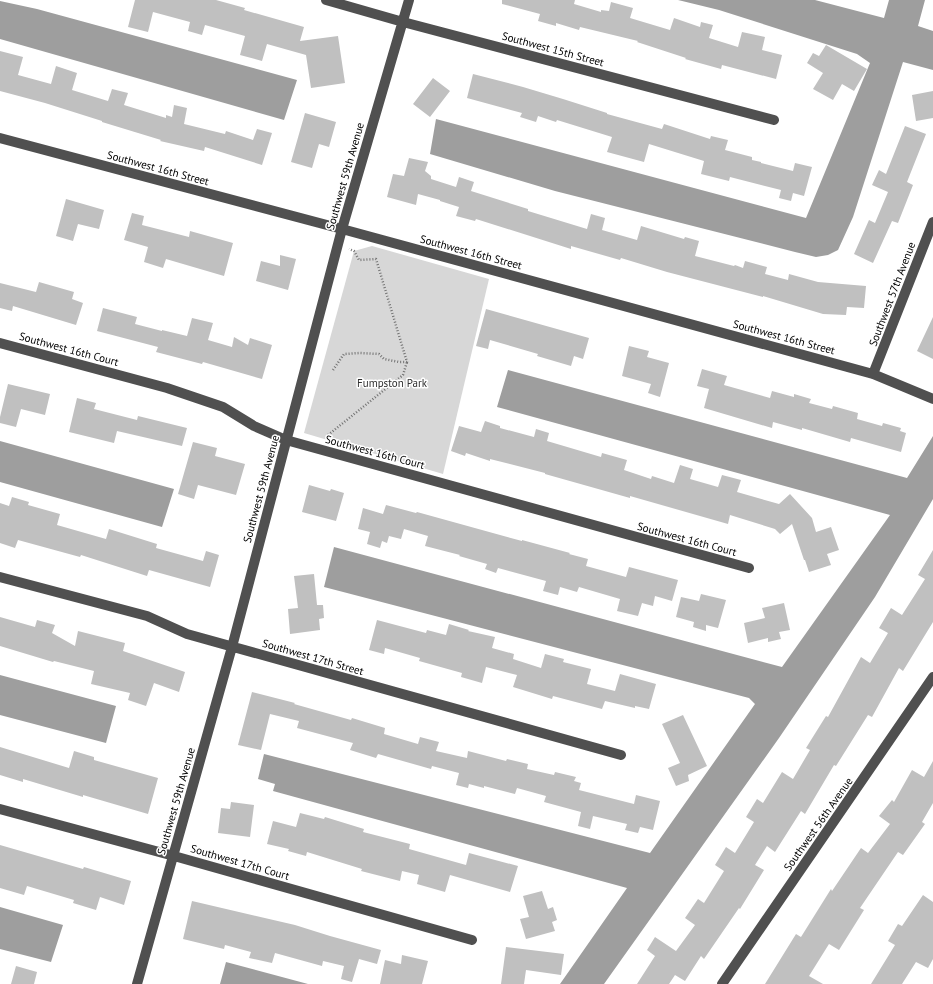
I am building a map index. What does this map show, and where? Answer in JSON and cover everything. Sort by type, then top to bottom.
[{"type":"street","name":"Southwest 15th Street","points":[[326,0],[403,22],[774,120]]},
{"type":"street","name":"Southwest 59th Avenue","points":[[137,984],[232,647],[337,246],[409,0]]},
{"type":"street","name":"Southwest 16th Street","points":[[0,138],[342,229],[873,374],[933,399]]},
{"type":"street","name":"Southwest 57th Avenue","points":[[873,374],[933,222]]},
{"type":"street","name":"Southwest 16th Court","points":[[0,343],[167,388],[223,407],[254,426],[286,440],[749,568]]},
{"type":"street","name":"Southwest 17th Street","points":[[0,577],[147,616],[187,634],[232,647],[621,755]]},
{"type":"street","name":"Southwest 56th Avenue","points":[[722,984],[933,677]]},
{"type":"street","name":"Southwest 17th Court","points":[[0,809],[174,856],[472,940]]},
{"type":"path","points":[[328,435],[402,375],[407,362],[376,259],[359,260],[354,251],[337,246]]},
{"type":"path","points":[[333,370],[344,354],[379,354],[384,359],[407,362]]},
{"type":"green space","name":"Fumpston Park","points":[[372,246],[489,279],[443,474],[304,433],[354,251]]},
{"type":"shaded area","points":[[678,0],[815,0],[884,18],[889,0],[925,0],[918,26],[933,31],[933,70],[903,62],[853,217],[838,250],[828,255],[816,257],[555,191],[430,154],[436,119],[806,218],[870,63],[857,54],[719,10]]},
{"type":"shaded area","points":[[0,1],[37,9],[297,80],[284,120],[0,39]]},
{"type":"shaded area","points":[[508,370],[907,478],[933,436],[933,499],[875,597],[779,738],[604,984],[560,984],[627,888],[273,791],[275,784],[258,779],[264,754],[650,853],[755,704],[749,698],[324,587],[334,547],[782,667],[890,515],[497,407]]},
{"type":"shaded area","points":[[0,441],[174,489],[162,527],[0,482]]},
{"type":"shaded area","points":[[0,675],[116,706],[106,743],[0,715]]},
{"type":"shaded area","points":[[0,907],[63,925],[51,962],[0,949]]},
{"type":"shaded area","points":[[226,962],[308,984],[220,984]]},
{"type":"building","points":[[135,0],[216,0],[245,8],[244,10],[304,27],[300,41],[338,36],[345,83],[311,88],[306,55],[267,44],[262,61],[240,55],[245,36],[205,25],[202,35],[188,31],[190,22],[153,12],[148,32],[128,27]]},
{"type":"building","points":[[502,0],[575,0],[574,4],[601,12],[601,10],[609,11],[611,2],[633,8],[630,18],[670,30],[674,18],[700,27],[701,22],[713,25],[709,38],[738,47],[742,32],[765,37],[762,50],[782,55],[776,79],[722,65],[721,69],[685,59],[686,58],[637,42],[638,41],[580,27],[579,30],[556,23],[556,26],[538,21],[540,14],[502,4]]},
{"type":"building","points":[[826,45],[867,69],[854,91],[842,84],[833,100],[813,89],[823,73],[807,63],[813,53],[819,56]]},
{"type":"building","points":[[0,51],[23,57],[18,75],[51,84],[56,66],[77,73],[72,90],[108,101],[112,89],[128,93],[124,105],[166,118],[166,115],[172,117],[174,105],[187,108],[184,124],[225,134],[226,131],[253,140],[257,129],[272,133],[262,165],[205,147],[204,151],[160,141],[161,140],[45,103],[0,91]]},
{"type":"building","points":[[473,74],[523,87],[607,114],[662,129],[664,124],[710,139],[711,136],[728,140],[725,150],[752,157],[752,160],[761,163],[793,171],[795,163],[812,167],[804,196],[793,193],[791,201],[779,198],[781,190],[730,177],[729,181],[701,174],[704,161],[649,144],[644,162],[607,152],[612,137],[557,120],[556,122],[538,116],[536,122],[520,117],[522,113],[467,98]]},
{"type":"building","points":[[433,78],[450,91],[430,117],[413,104]]},
{"type":"building","points":[[933,91],[933,118],[916,121],[912,95]]},
{"type":"building","points":[[305,113],[336,122],[329,147],[319,144],[312,168],[291,162]]},
{"type":"building","points":[[905,126],[926,134],[907,182],[913,185],[898,223],[892,221],[873,263],[854,254],[869,220],[875,223],[888,192],[872,185],[879,170],[886,174]]},
{"type":"building","points":[[409,158],[428,162],[425,171],[431,176],[431,179],[456,187],[459,177],[474,182],[471,191],[528,209],[528,211],[587,229],[591,214],[605,218],[602,230],[637,240],[641,226],[684,239],[685,237],[699,241],[695,256],[743,268],[745,261],[767,267],[765,274],[788,280],[789,274],[818,282],[866,286],[864,308],[847,307],[846,315],[823,314],[763,296],[667,272],[621,258],[620,260],[571,246],[571,249],[476,219],[475,221],[456,216],[459,207],[418,194],[416,205],[387,197],[393,174],[404,176]]},
{"type":"building","points":[[66,199],[104,210],[99,229],[78,224],[73,241],[56,236]]},
{"type":"building","points":[[132,213],[144,216],[142,225],[189,237],[190,231],[233,243],[224,276],[166,259],[163,268],[144,262],[148,247],[124,240]]},
{"type":"building","points":[[280,255],[296,259],[288,290],[256,281],[261,261],[280,266]]},
{"type":"building","points":[[39,282],[74,292],[72,299],[83,303],[76,325],[13,306],[12,311],[0,308],[0,283],[36,292]]},
{"type":"building","points":[[103,308],[137,317],[135,324],[187,336],[192,318],[213,323],[208,340],[232,347],[234,337],[248,345],[250,338],[272,345],[262,379],[203,362],[202,364],[156,352],[158,347],[97,331]]},
{"type":"building","points":[[486,309],[589,338],[583,359],[574,356],[571,366],[537,356],[538,354],[490,340],[488,349],[476,346]]},
{"type":"building","points":[[933,317],[933,359],[917,351]]},
{"type":"building","points":[[629,346],[649,351],[647,357],[669,363],[660,397],[648,393],[651,384],[622,376]]},
{"type":"building","points":[[702,369],[727,376],[724,385],[770,398],[772,391],[794,397],[794,394],[811,399],[809,403],[832,409],[833,406],[858,413],[857,419],[882,426],[883,423],[901,428],[900,431],[906,433],[901,452],[851,438],[850,442],[802,428],[802,430],[773,422],[772,428],[704,408],[709,389],[697,386]]},
{"type":"building","points":[[8,384],[50,394],[45,415],[21,409],[16,427],[0,423],[0,417]]},
{"type":"building","points":[[77,398],[96,403],[94,409],[137,420],[138,416],[187,428],[182,446],[117,431],[114,443],[69,432]]},
{"type":"building","points":[[485,421],[500,426],[500,428],[534,437],[536,429],[549,433],[547,441],[601,457],[602,453],[627,460],[624,470],[651,479],[652,476],[674,483],[680,465],[693,469],[690,479],[718,487],[722,475],[741,480],[737,492],[779,504],[790,494],[812,518],[816,532],[831,527],[839,550],[827,554],[831,565],[809,572],[792,524],[780,534],[775,529],[730,515],[728,524],[630,496],[630,498],[545,473],[490,459],[490,461],[466,453],[465,456],[451,451],[459,426],[481,432]]},
{"type":"building","points":[[193,442],[217,448],[215,456],[245,464],[236,495],[198,485],[194,499],[178,494]]},
{"type":"building","points":[[309,485],[344,493],[336,521],[302,512]]},
{"type":"building","points":[[12,497],[29,502],[28,505],[60,514],[57,525],[106,539],[109,529],[157,544],[156,548],[203,561],[206,551],[219,555],[210,587],[149,570],[147,576],[81,555],[80,557],[18,540],[15,548],[0,543],[0,503],[9,506]]},
{"type":"building","points":[[386,505],[570,553],[569,554],[588,559],[586,566],[626,577],[629,567],[678,580],[672,601],[655,596],[653,606],[642,603],[638,616],[617,611],[620,599],[579,587],[577,592],[560,587],[558,595],[543,591],[546,581],[498,568],[496,573],[485,569],[487,564],[425,546],[428,536],[404,529],[401,539],[389,536],[387,543],[382,541],[380,548],[367,544],[370,532],[358,529],[363,508],[383,514]]},
{"type":"building","points":[[933,550],[933,622],[903,671],[899,668],[872,717],[868,715],[836,766],[834,765],[805,814],[801,811],[775,852],[767,846],[755,865],[764,870],[740,909],[739,908],[704,959],[701,956],[685,981],[675,975],[669,984],[637,984],[655,956],[647,950],[655,937],[676,951],[695,925],[685,918],[698,899],[704,903],[724,871],[715,865],[726,847],[735,853],[754,822],[746,817],[757,799],[763,803],[782,772],[793,779],[810,750],[806,748],[826,716],[828,717],[861,657],[870,663],[888,633],[879,628],[891,608],[902,615],[925,579],[918,575]]},
{"type":"building","points":[[314,574],[317,605],[323,605],[324,618],[319,619],[320,630],[290,634],[288,609],[298,608],[294,576]]},
{"type":"building","points":[[701,594],[726,600],[718,628],[706,625],[706,631],[693,627],[694,622],[676,617],[681,597],[699,601]]},
{"type":"building","points":[[784,603],[790,630],[779,632],[781,639],[768,642],[768,638],[748,643],[744,623],[765,618],[762,608]]},
{"type":"building","points":[[0,617],[35,627],[37,620],[55,625],[52,633],[75,646],[78,631],[125,643],[123,651],[185,672],[179,692],[154,683],[146,706],[128,700],[130,693],[91,684],[94,671],[53,662],[0,646]]},
{"type":"building","points":[[377,620],[426,633],[427,630],[446,635],[449,624],[469,630],[468,631],[495,637],[492,648],[514,654],[513,659],[541,668],[545,654],[564,659],[563,662],[591,669],[587,684],[615,691],[620,674],[656,684],[649,709],[635,706],[635,708],[605,701],[602,709],[553,696],[552,699],[513,687],[517,675],[486,667],[482,683],[461,677],[462,673],[419,661],[420,658],[385,648],[384,654],[369,650]]},
{"type":"building","points":[[252,692],[385,728],[384,734],[418,744],[420,737],[439,742],[436,751],[467,758],[468,751],[506,761],[507,759],[528,764],[527,769],[554,775],[555,772],[576,777],[574,781],[581,783],[579,790],[634,804],[636,795],[660,801],[653,830],[640,827],[638,833],[625,830],[627,824],[593,816],[590,829],[578,826],[581,812],[544,802],[546,796],[517,788],[515,794],[484,786],[484,788],[469,784],[468,788],[456,785],[459,773],[432,766],[431,769],[378,754],[376,758],[350,750],[353,743],[297,728],[299,721],[270,714],[261,750],[238,745]]},
{"type":"building","points":[[683,715],[707,766],[688,775],[689,781],[676,786],[668,768],[680,763],[662,724]]},
{"type":"building","points":[[0,747],[69,768],[74,751],[94,757],[94,760],[158,778],[148,814],[23,779],[23,782],[0,775]]},
{"type":"building","points":[[933,761],[933,803],[922,822],[925,824],[903,855],[898,852],[860,908],[864,910],[839,950],[829,944],[809,976],[823,984],[765,984],[796,934],[801,937],[831,889],[832,891],[861,848],[868,853],[890,824],[879,816],[892,800],[894,802],[912,770],[924,777]]},
{"type":"building","points":[[231,802],[254,805],[250,837],[218,833],[221,808],[230,809]]},
{"type":"building","points":[[300,813],[324,819],[325,817],[364,829],[363,832],[410,844],[409,849],[466,865],[469,853],[518,866],[510,892],[450,875],[445,892],[417,884],[419,875],[402,871],[400,881],[361,871],[362,869],[307,852],[306,856],[288,851],[289,849],[267,844],[273,821],[296,827]]},
{"type":"building","points":[[0,845],[131,881],[124,905],[100,897],[96,910],[73,903],[74,900],[27,886],[24,895],[0,888]]},
{"type":"building","points":[[542,891],[548,909],[553,907],[557,920],[552,922],[555,931],[526,939],[520,919],[529,917],[523,896]]},
{"type":"building","points":[[923,895],[933,902],[933,959],[928,968],[916,962],[902,984],[871,984],[895,945],[888,941],[898,924],[902,926]]},
{"type":"building","points":[[192,901],[295,925],[381,950],[377,964],[359,959],[352,982],[341,979],[344,966],[323,961],[322,966],[275,953],[272,963],[249,958],[251,952],[225,945],[224,949],[183,939]]},
{"type":"building","points":[[506,947],[564,954],[561,975],[526,970],[524,984],[501,984]]},
{"type":"building","points":[[402,955],[428,961],[422,984],[380,984],[385,960],[401,964]]},
{"type":"building","points":[[16,966],[37,972],[34,984],[11,984]]}]
